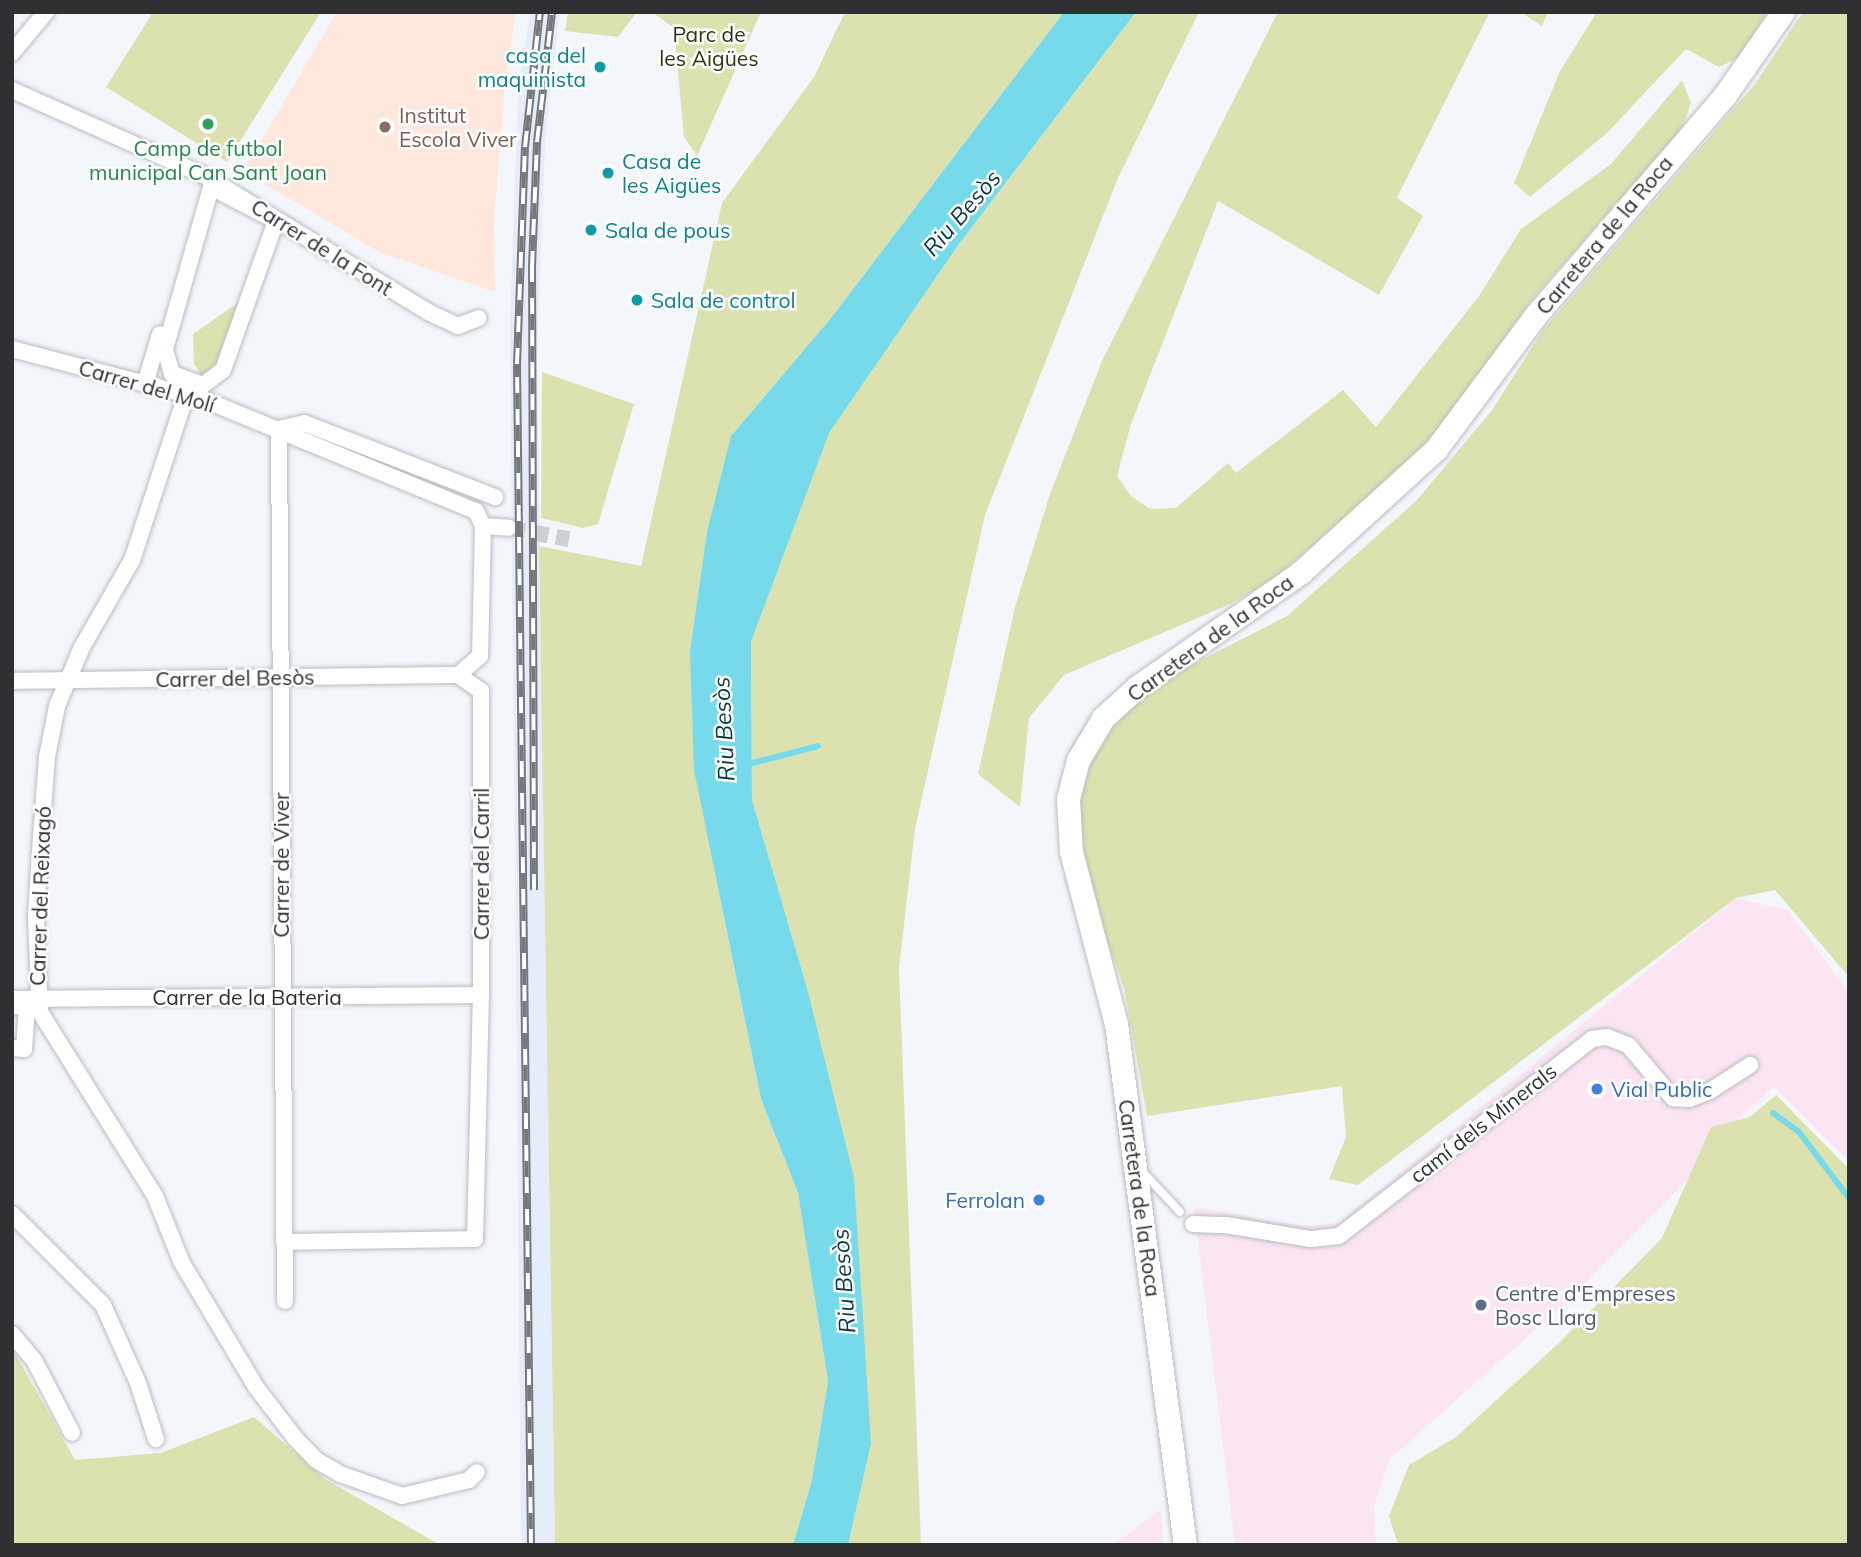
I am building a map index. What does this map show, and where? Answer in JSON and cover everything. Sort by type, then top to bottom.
[{"type":"street","points":[[12,53],[46,12]]},
{"type":"street","name":"Carretera de la Roca","points":[[1185,1545],[1116,1024],[1082,903],[1067,824],[1071,780],[1091,734],[1138,687],[1301,572],[1436,449],[1543,306],[1725,95],[1783,12]]},
{"type":"street","name":"Carrer de la Font","points":[[13,92],[209,182],[279,218],[428,312],[458,326],[479,318]]},
{"type":"street","points":[[209,182],[276,221],[223,370],[203,385],[172,374],[165,349],[209,182]]},
{"type":"street","points":[[145,384],[209,182]]},
{"type":"street","points":[[193,396],[230,373],[279,218]]},
{"type":"street","name":"Carrer del Molí","points":[[12,349],[193,396],[279,429],[479,518],[509,528]]},
{"type":"street","name":"Carrer del Reixagó","points":[[193,396],[132,560],[57,706],[47,757],[36,918],[37,999],[40,1012],[155,1195],[182,1263],[256,1387],[316,1460],[340,1474],[402,1496],[469,1480],[477,1472]]},
{"type":"street","name":"Carrer del Molí","points":[[279,429],[304,423],[495,497]]},
{"type":"street","name":"Carrer de Viver","points":[[279,429],[282,677],[280,997],[285,1301]]},
{"type":"street","points":[[458,675],[480,656],[479,518]]},
{"type":"street","name":"Carrer del Besòs","points":[[12,681],[458,675]]},
{"type":"street","name":"Carrer del Carril","points":[[284,1242],[475,1239],[481,995],[481,691],[458,675]]},
{"type":"street","name":"Carrer de la Bateria","points":[[12,999],[481,995]]},
{"type":"street","points":[[12,1006],[27,1006],[24,1049],[12,1048]]},
{"type":"street","name":"camí dels Minerals","points":[[1192,1224],[1226,1224],[1289,1237],[1339,1236],[1592,1040],[1620,1040],[1673,1098],[1689,1099],[1710,1091],[1750,1065]]},
{"type":"street","points":[[12,1214],[103,1305],[138,1383],[156,1439]]},
{"type":"street","points":[[12,1334],[34,1360],[72,1433]]},
{"type":"lane","points":[[1136,1164],[1180,1212]]},
{"type":"shaded area","name":"Institut Escola Viver","points":[[337,12],[516,12],[505,82],[494,223],[495,292],[379,252],[243,171]]},
{"type":"shaded area","points":[[530,12],[560,12],[545,142],[537,357],[555,1545],[521,1545],[510,324],[518,94]]},
{"type":"shaded area","points":[[1736,898],[1788,910],[1849,993],[1849,1162],[1774,1087],[1724,1132],[1704,1163],[1573,1296],[1389,1460],[1374,1506],[1376,1545],[1235,1545],[1194,1207],[1304,1226],[1339,1223]]},
{"type":"shaded area","points":[[1161,1509],[1164,1545],[1111,1545],[1127,1535]]},
{"type":"green space","name":"Camp de futbol municipal Can Sant Joan","points":[[153,12],[321,12],[227,162],[106,87]]},
{"type":"green space","name":"Parc de les Aigües","points":[[568,12],[637,12],[618,37],[565,31]]},
{"type":"green space","name":"Parc de les Aigües","points":[[652,12],[761,12],[697,156],[684,137],[674,28]]},
{"type":"green space","points":[[845,12],[1064,12],[831,318],[731,436],[713,864],[761,1099],[798,1193],[828,1381],[812,1480],[793,1545],[555,1545],[539,546],[641,566],[722,203],[814,77]]},
{"type":"green space","points":[[1136,12],[1199,12],[1118,178],[985,515],[915,829],[899,968],[921,1545],[848,1545],[871,1444],[807,988],[752,800],[751,642],[828,434],[959,244]]},
{"type":"green space","points":[[1278,12],[1490,12],[1397,198],[1423,216],[1379,295],[1218,201],[1131,424],[1117,476],[1131,496],[1150,509],[1176,508],[1228,463],[1236,473],[1343,390],[1376,427],[1479,296],[1521,229],[1611,164],[1682,80],[1691,103],[1682,129],[1534,297],[1428,444],[1274,579],[1228,605],[1064,675],[1029,718],[1020,807],[978,774],[1015,607],[1050,494],[1102,361]]},
{"type":"green space","points":[[1520,12],[1548,12],[1542,26]]},
{"type":"green space","points":[[1597,12],[1767,12],[1740,57],[1719,67],[1686,49],[1608,132],[1530,197],[1514,183],[1560,71]]},
{"type":"green space","points":[[1803,12],[1849,12],[1849,977],[1775,890],[1736,898],[1358,1185],[1329,1179],[1346,1137],[1342,1086],[1147,1116],[1124,988],[1084,876],[1067,780],[1072,746],[1091,716],[1287,616],[1416,501],[1492,410],[1543,330],[1755,84]]},
{"type":"green space","points":[[248,296],[224,372],[206,382],[194,364],[193,334]]},
{"type":"green space","points":[[542,372],[634,404],[598,524],[583,528],[541,518]]},
{"type":"green space","points":[[1776,1095],[1849,1169],[1849,1545],[1398,1545],[1389,1516],[1409,1465],[1456,1437],[1559,1343],[1662,1238],[1711,1127],[1750,1117]]},
{"type":"green space","points":[[12,1348],[75,1460],[161,1453],[254,1417],[325,1479],[440,1545],[12,1545]]},
{"type":"water","name":"Riu Besòs","points":[[1064,12],[1136,12],[959,244],[829,433],[751,642],[752,800],[807,988],[854,1178],[871,1444],[848,1545],[793,1545],[812,1480],[828,1381],[798,1193],[761,1099],[694,770],[690,652],[707,532],[731,436],[831,318]]},
{"type":"waterway","name":"Riu Besòs","points":[[745,765],[818,746]]},
{"type":"waterway","points":[[1773,1113],[1799,1132],[1849,1198]]},
{"type":"tunnel","points":[[509,528],[569,539]]},
{"type":"railway","points":[[531,1545],[517,364],[525,147],[540,12]]},
{"type":"railway","points":[[534,890],[532,267],[537,142],[552,12]]},
{"type":"place","name":"casa del maquinista","points":[[600,67]]},
{"type":"place","name":"Camp de futbol municipal Can Sant Joan","points":[[208,124]]},
{"type":"place","name":"Institut Escola Viver","points":[[385,127]]},
{"type":"place","name":"Casa de les Aigües","points":[[608,173]]},
{"type":"place","name":"Sala de pous","points":[[591,230]]},
{"type":"place","name":"Sala de control","points":[[637,300]]},
{"type":"place","name":"Vial Public","points":[[1597,1089]]},
{"type":"place","name":"Ferrolan","points":[[1039,1200]]},
{"type":"place","name":"Centre d'Empreses Bosc Llarg","points":[[1481,1305]]}]
